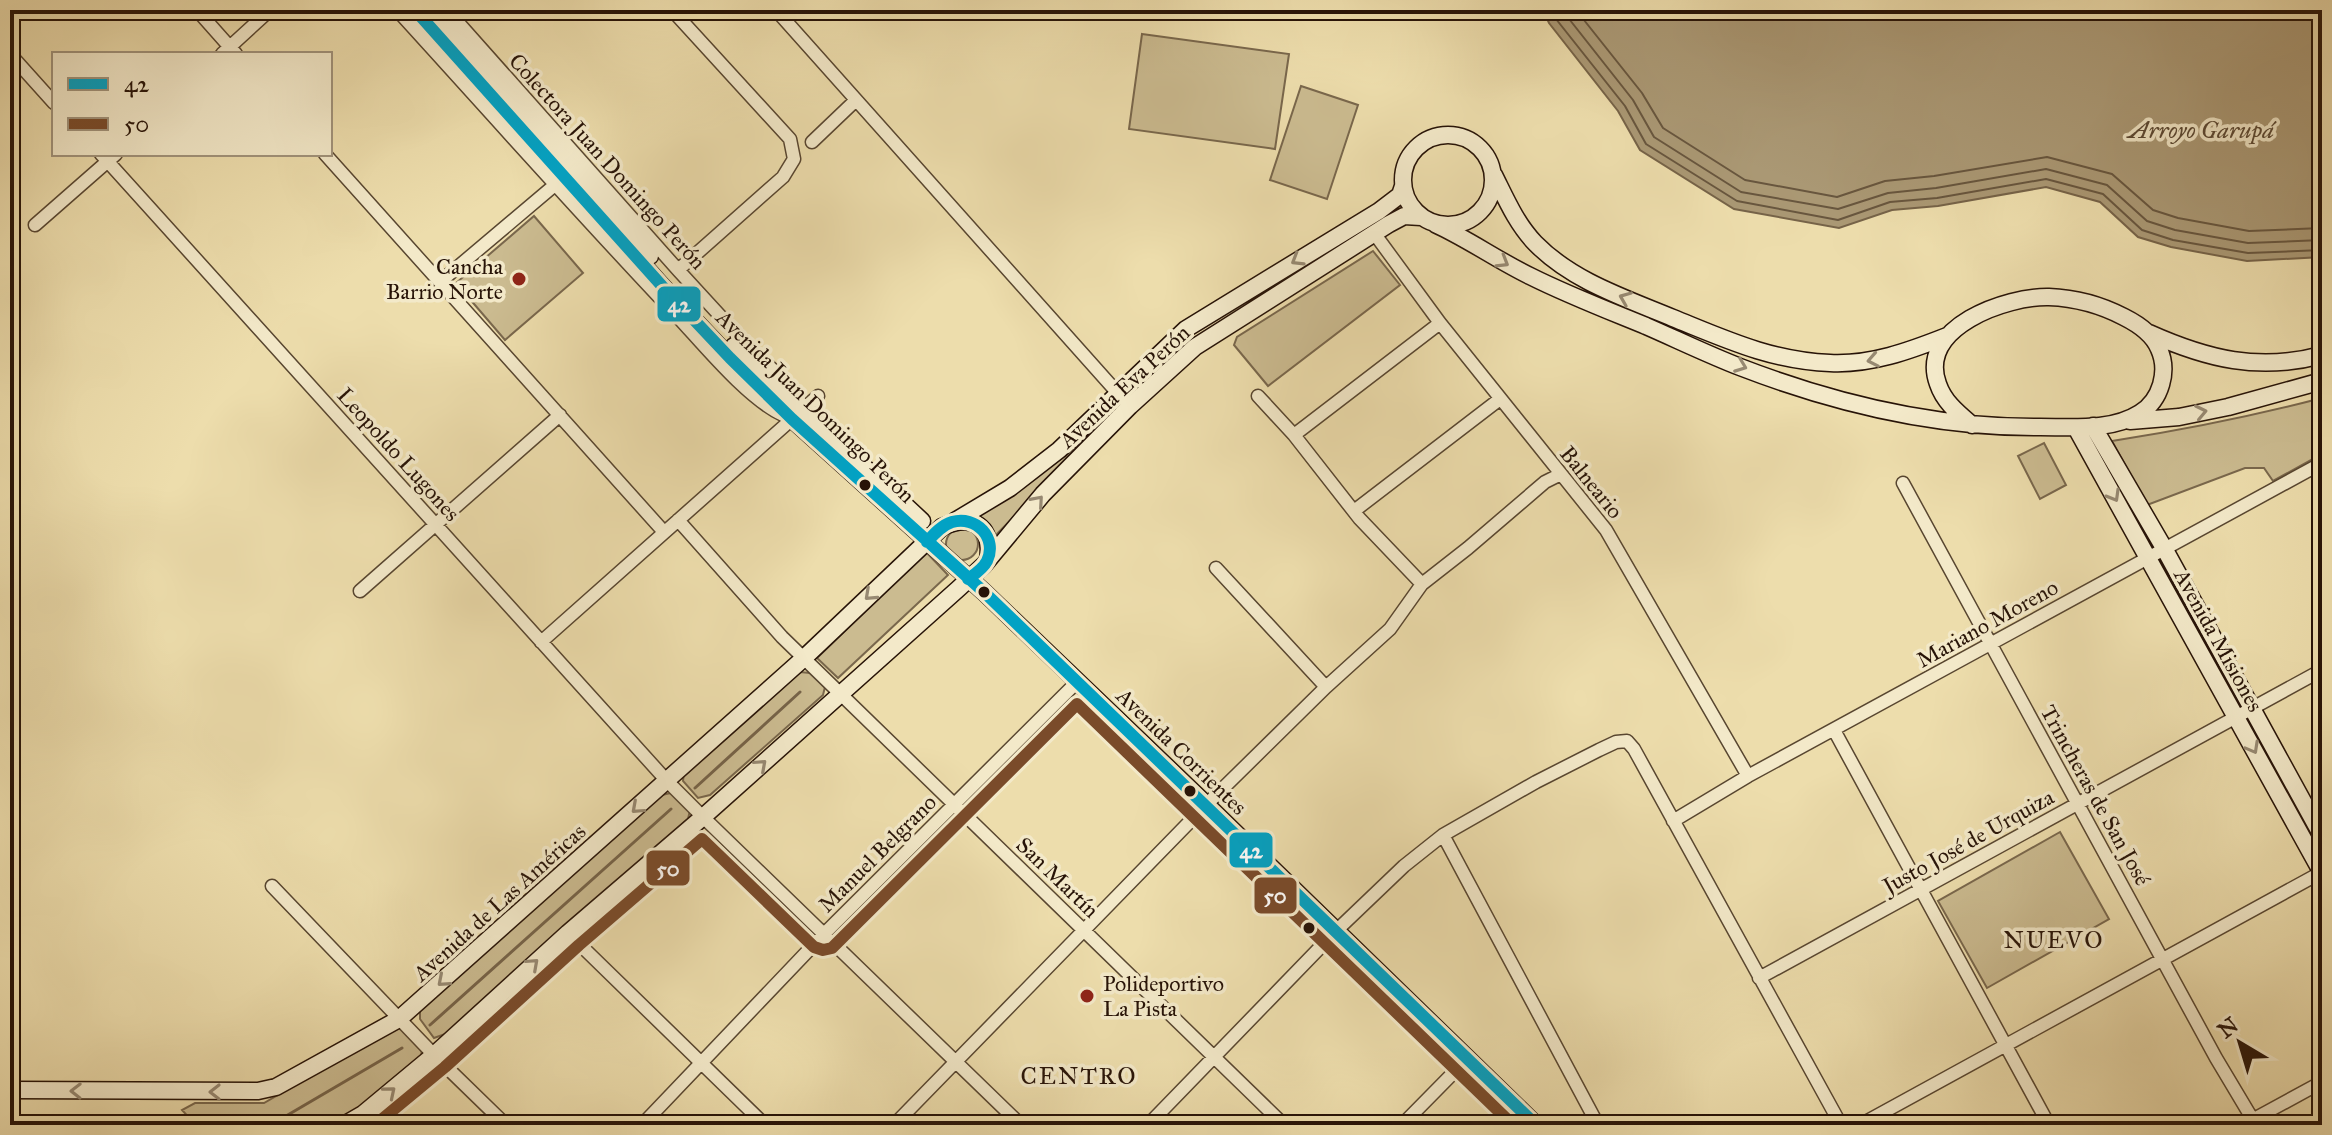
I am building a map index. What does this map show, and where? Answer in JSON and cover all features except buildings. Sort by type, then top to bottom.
[{"type":"main road","name":"Avenida Juan Domingo Perón","points":[[415,10],[730,358],[931,537],[968,579]]},
{"type":"main road","name":"Avenida Juan Domingo Perón","points":[[431,10],[669,278],[797,415]]},
{"type":"main road","points":[[2322,355],[2265,364],[2222,359],[2148,333],[2102,307],[2050,297],[1995,306],[1968,319],[1947,336],[1889,357],[1830,363],[1786,359],[1747,348],[1608,292],[1565,267],[1526,233],[1512,211],[1490,162],[1473,141],[1460,135],[1431,137],[1418,145],[1404,168],[1403,186],[1411,206],[1428,220],[1534,278],[1741,367],[1829,397],[1892,413],[1972,425],[2084,427],[2191,414],[2322,381]]},
{"type":"main road","points":[[1428,220],[1453,225],[1482,211],[1492,193],[1494,175]]},
{"type":"main road","name":"Avenida Eva Perón","points":[[968,579],[988,560],[1175,339],[1201,318],[1379,211],[1400,195],[1403,186]]},
{"type":"main road","name":"Avenida Eva Perón","points":[[931,537],[942,527],[1010,488],[1213,334],[1404,216],[1428,220]]},
{"type":"main road","points":[[2124,421],[2150,406],[2161,383],[2161,352],[2148,333]]},
{"type":"main road","points":[[1947,336],[1935,365],[1936,381],[1947,402],[1972,425]]},
{"type":"main road","name":"Avenida Misiones","points":[[2084,427],[2164,548],[2322,836]]},
{"type":"main road","name":"Avenida Misiones","points":[[2084,427],[2149,557],[2322,873]]},
{"type":"main road","points":[[953,522],[976,523],[983,528],[990,544],[988,560]]},
{"type":"main road","name":"Avenida de Las Américas","points":[[10,1090],[258,1091],[276,1087],[399,1019],[804,658],[931,537]]},
{"type":"main road","points":[[344,1125],[363,1114],[434,1055],[968,579]]},
{"type":"main road","name":"Avenida Corrientes","points":[[968,579],[1536,1125]]},
{"type":"street","points":[[197,10],[229,52],[270,10]]},
{"type":"street","points":[[397,10],[722,365],[769,409],[797,415]]},
{"type":"street","name":"Colectora Juan Domingo Perón","points":[[447,10],[678,270],[746,344],[797,393],[797,415]]},
{"type":"street","points":[[672,10],[790,139],[794,159],[783,177],[678,270]]},
{"type":"street","points":[[776,10],[1124,400]]},
{"type":"street","points":[[10,54],[52,101]]},
{"type":"street","points":[[812,142],[856,100]]},
{"type":"street","points":[[327,156],[664,532]]},
{"type":"street","points":[[35,225],[108,157]]},
{"type":"street","name":"Leopoldo Lugones","points":[[108,157],[667,781],[1021,1125]]},
{"type":"street","points":[[440,282],[556,184]]},
{"type":"street","name":"Balneario","points":[[1374,233],[1440,323],[1606,530],[1748,776]]},
{"type":"street","points":[[1294,435],[1440,323]]},
{"type":"street","points":[[541,642],[818,396]]},
{"type":"street","points":[[1258,396],[1294,435],[1354,511],[1422,584]]},
{"type":"street","points":[[1354,511],[1500,399]]},
{"type":"street","points":[[360,591],[560,415]]},
{"type":"street","name":"Mariano Moreno","points":[[1673,821],[1748,776],[2322,464]]},
{"type":"street","points":[[894,1125],[1206,805],[1390,629],[1422,584],[1545,482],[1561,474]]},
{"type":"street","name":"Trincheras de San José","points":[[1903,483],[2250,1123]]},
{"type":"street","name":"San Martín","points":[[678,520],[782,637],[1284,1125]]},
{"type":"street","points":[[1216,568],[1326,687]]},
{"type":"street","name":"Justo José de Urquiza","points":[[1759,978],[2322,670]]},
{"type":"street","name":"Manuel Belgrano","points":[[642,1125],[824,934],[1077,682]]},
{"type":"street","points":[[1834,730],[2049,1125]]},
{"type":"street","points":[[1148,1125],[1336,931],[1404,866],[1443,835],[1536,782],[1616,742],[1627,741],[1841,1125]]},
{"type":"street","points":[[1443,835],[1598,1125]]},
{"type":"street","points":[[1860,1125],[2322,873]]},
{"type":"street","points":[[272,886],[434,1055],[506,1125]]},
{"type":"street","points":[[568,933],[765,1125]]},
{"type":"street","points":[[1402,1125],[1467,1059]]},
{"type":"street","points":[[2250,1123],[2322,1082]]},
{"type":"shaded area","points":[[1142,34],[1289,54],[1275,149],[1129,129]]},
{"type":"shaded area","points":[[1301,86],[1358,105],[1327,199],[1270,180]]},
{"type":"shaded area","name":"Cancha Barrio Norte","points":[[534,216],[583,273],[505,340],[456,283]]},
{"type":"shaded area","points":[[1373,251],[1400,285],[1268,386],[1234,345],[1237,337]]},
{"type":"shaded area","points":[[2322,398],[2322,454],[2273,481],[2264,468],[2245,468],[2147,505],[2112,441],[2218,422]]},
{"type":"shaded area","points":[[1101,417],[1106,418],[1106,422],[993,538],[974,517]]},
{"type":"shaded area","points":[[2044,443],[2066,485],[2040,499],[2018,456]]},
{"type":"shaded area","points":[[962,528],[973,533],[978,544],[973,555],[962,560],[951,555],[946,544],[951,533]]},
{"type":"shaded area","points":[[926,552],[948,575],[838,678],[817,658]]},
{"type":"shaded area","points":[[800,672],[810,673],[825,687],[823,695],[710,795],[698,798],[683,781],[684,772]]},
{"type":"shaded area","points":[[675,792],[691,806],[688,819],[448,1033],[434,1038],[420,1019],[420,1009],[662,795]]},
{"type":"shaded area","points":[[2060,832],[2109,919],[1987,988],[1938,901]]},
{"type":"shaded area","points":[[394,1028],[405,1028],[422,1049],[421,1057],[350,1116],[306,1124],[201,1125],[192,1121],[182,1110],[195,1103],[264,1103]]},
{"type":"water","name":"Arroyo Garupá","points":[[1543,10],[2322,10],[2322,257],[2247,261],[2171,247],[2138,237],[2100,202],[2046,187],[1938,206],[1892,210],[1839,228],[1734,209],[1640,150],[1618,111],[1549,23]]},
{"type":"waterway","points":[[695,788],[800,692]]},
{"type":"waterway","points":[[430,1025],[671,809]]},
{"type":"waterway","points":[[212,1117],[286,1116],[402,1048]]},
{"type":"transit line","name":"42","points":[[415,10],[730,358],[792,419],[984,592],[1536,1125]]},
{"type":"transit line","name":"42","points":[[927,542],[952,522],[969,522],[983,530],[990,544],[990,552],[979,571],[968,579]]},
{"type":"transit line","name":"50","points":[[375,1125],[445,1067],[702,839],[814,947],[823,950],[832,948],[1077,704],[1513,1125]]},
{"type":"place","name":"Cancha Barrio Norte","points":[[519,279]]},
{"type":"place","name":"Polideportivo La Pista","points":[[1087,996]]},
{"type":"district","name":"NUEVO","points":[[2054,940]]},
{"type":"district","name":"CENTRO","points":[[1079,1076]]}]
